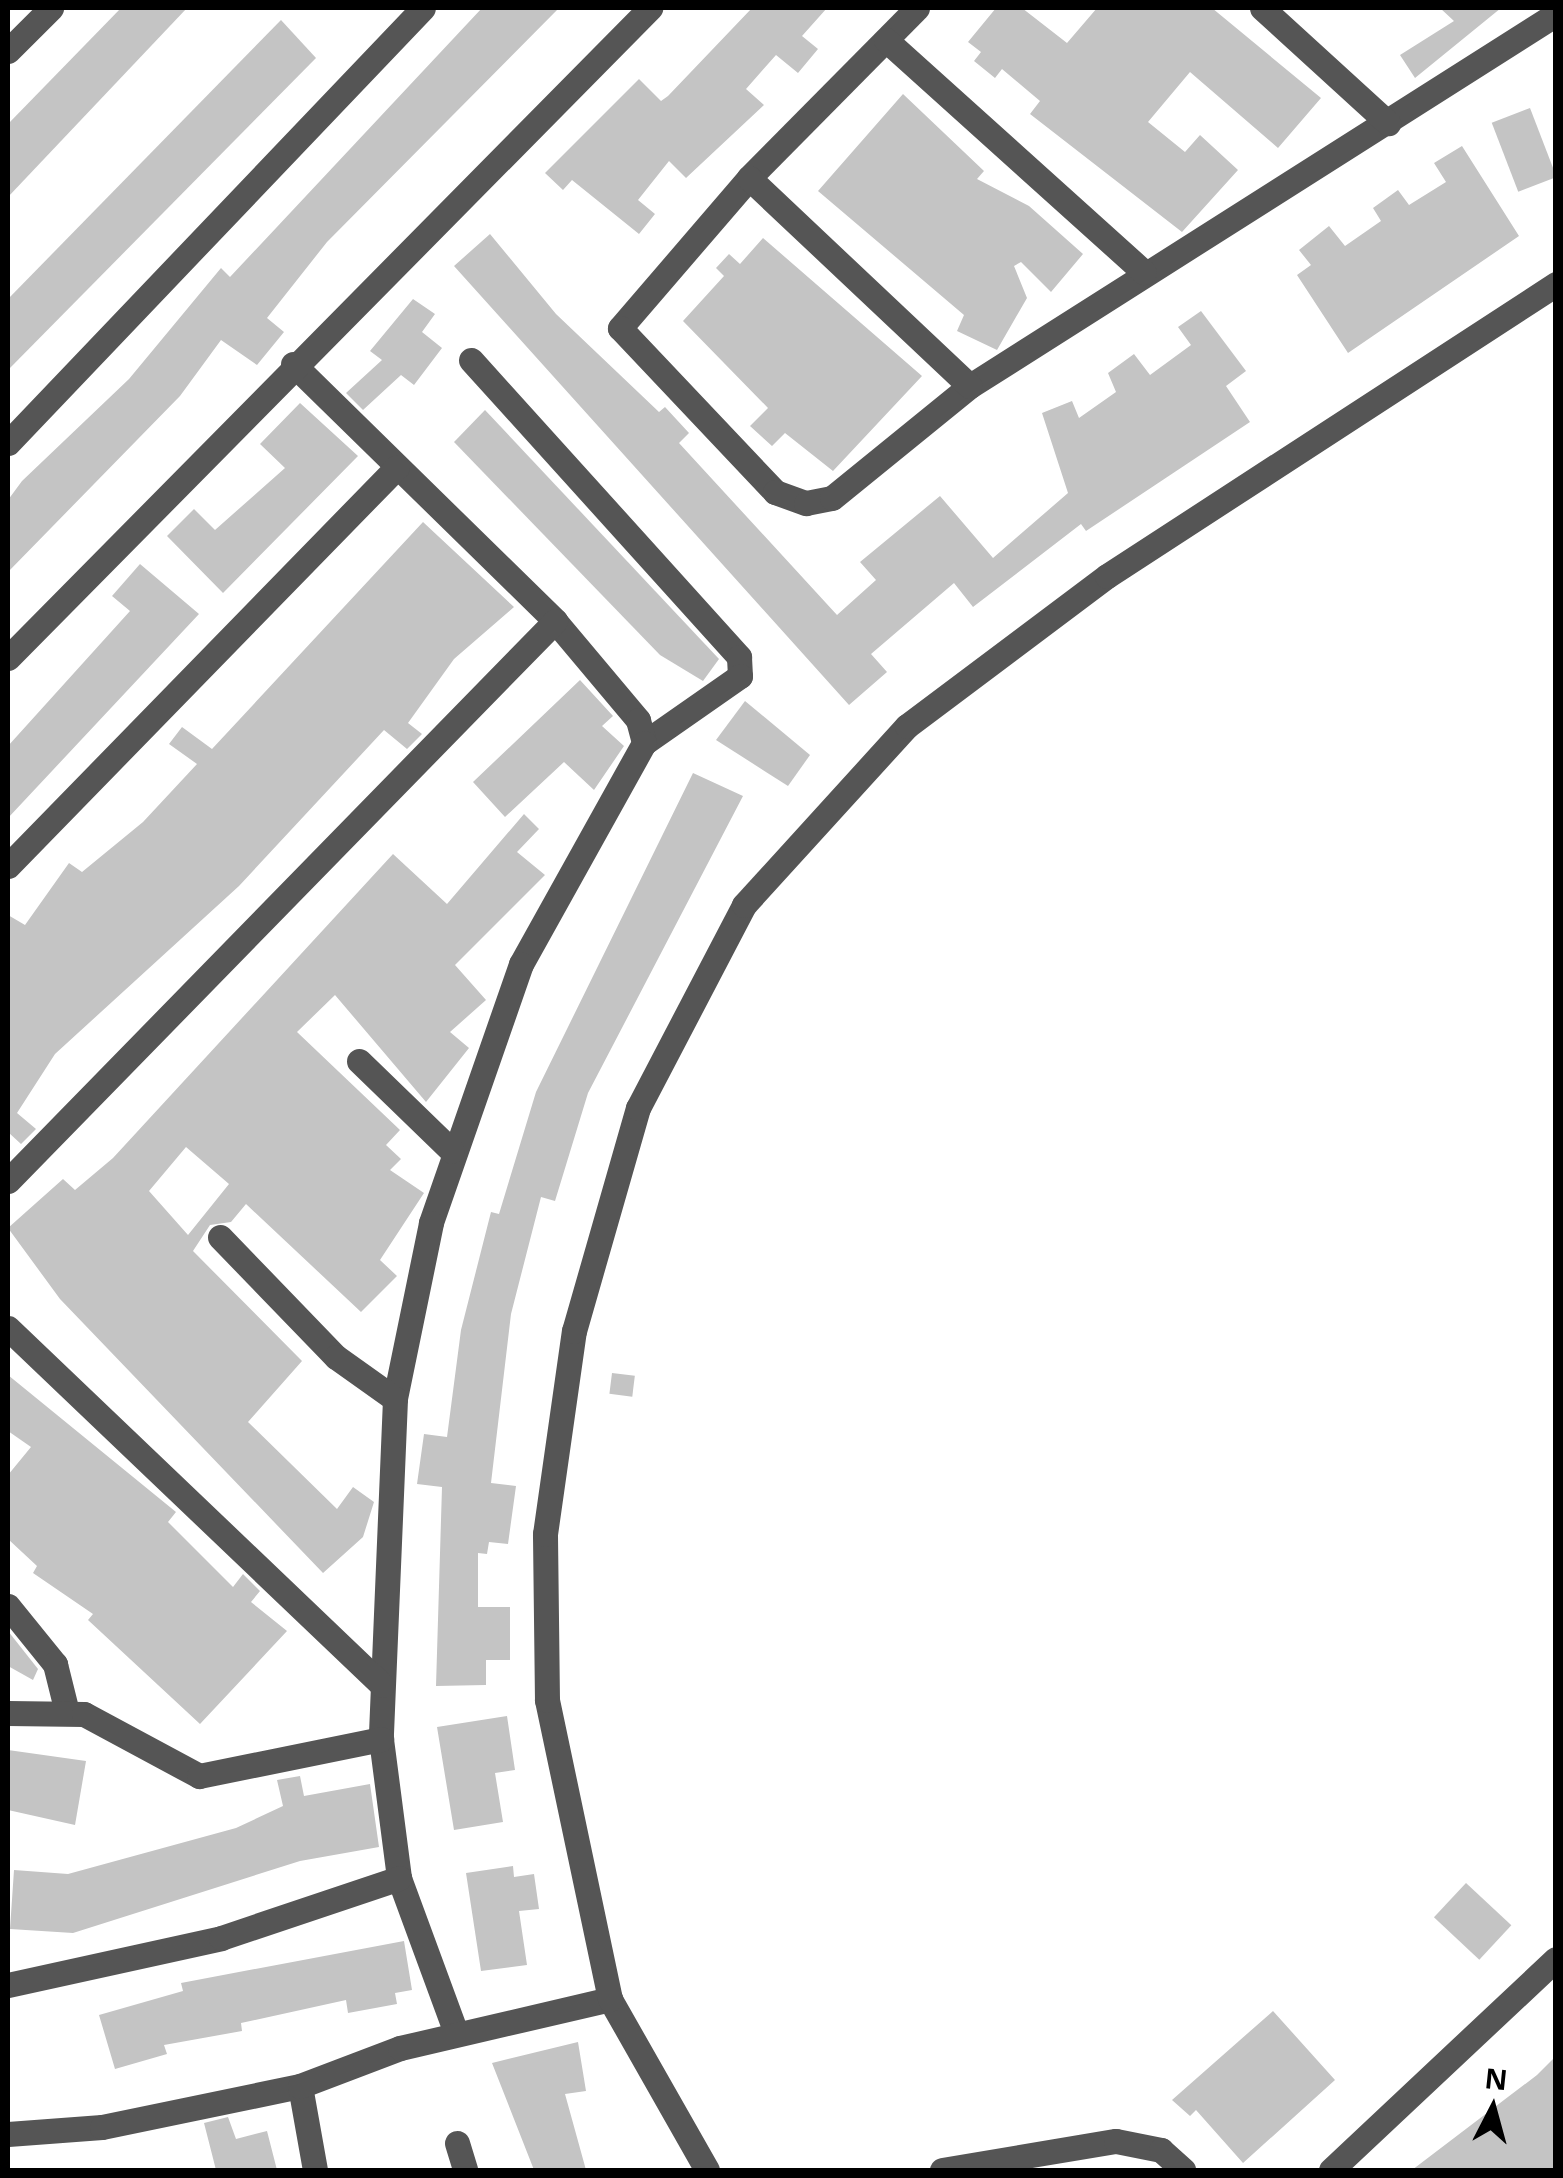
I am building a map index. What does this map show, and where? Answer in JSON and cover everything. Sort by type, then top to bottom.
[{"type":"street","points":[[8,51],[51,8]]},
{"type":"street","points":[[8,444],[422,8]]},
{"type":"street","points":[[8,658],[294,364],[650,8]]},
{"type":"street","points":[[917,8],[749,178],[620,328],[775,492],[806,503],[832,498],[970,386],[1556,14]]},
{"type":"street","points":[[1262,8],[1388,123]]},
{"type":"street","points":[[886,40],[1144,272]]},
{"type":"street","points":[[749,178],[970,386]]},
{"type":"street","points":[[707,2170],[610,2000],[547,1700],[544,1534],[574,1331],[638,1108],[744,905],[907,726],[1107,576],[1556,284]]},
{"type":"street","points":[[456,2033],[399,1878],[381,1739],[395,1399],[452,1151],[521,964],[644,743],[740,676],[740,656],[471,360]]},
{"type":"street","points":[[294,364],[555,621],[638,720],[644,743]]},
{"type":"street","points":[[8,866],[397,467]]},
{"type":"street","points":[[8,1181],[555,621]]},
{"type":"street","points":[[359,1061],[452,1151]]},
{"type":"street","points":[[220,1237],[336,1357],[395,1399]]},
{"type":"street","points":[[8,1328],[382,1685]]},
{"type":"street","points":[[8,1606],[55,1664],[66,1708]]},
{"type":"street","points":[[8,1713],[66,1708],[198,1776],[381,1739]]},
{"type":"street","points":[[8,1985],[184,1948],[399,1878]]},
{"type":"street","points":[[1331,2170],[1556,1960]]},
{"type":"street","points":[[8,2134],[102,2128],[300,2086],[456,2033],[610,2000]]},
{"type":"street","points":[[300,2086],[315,2170]]},
{"type":"street","points":[[942,2170],[1116,2141],[1160,2150],[1183,2170]]},
{"type":"street","points":[[457,2143],[466,2170]]},
{"type":"building","points":[[121,8],[187,8],[8,197],[8,124]]},
{"type":"building","points":[[482,8],[559,8],[327,242],[267,318],[284,332],[257,365],[221,340],[180,396],[8,572],[8,500],[22,481],[129,379],[221,268],[230,277]]},
{"type":"building","points":[[752,8],[827,8],[802,36],[818,49],[798,73],[776,55],[746,89],[764,105],[686,178],[669,161],[638,200],[655,214],[639,234],[572,180],[563,190],[545,173],[639,79],[661,101],[668,96]]},
{"type":"building","points":[[996,8],[1022,8],[1067,43],[1097,8],[1212,8],[1321,98],[1278,148],[1190,72],[1148,122],[1185,152],[1200,135],[1238,170],[1182,232],[1030,114],[1040,101],[1002,69],[995,78],[974,61],[981,52],[968,42]]},
{"type":"building","points":[[1440,8],[1501,8],[1415,78],[1400,55],[1454,21]]},
{"type":"building","points":[[281,20],[316,58],[8,370],[8,299]]},
{"type":"building","points":[[903,94],[984,171],[977,179],[1029,206],[1083,254],[1051,292],[1021,262],[1014,266],[1027,298],[997,350],[957,331],[964,315],[818,191]]},
{"type":"building","points":[[1530,108],[1556,177],[1518,192],[1492,123]]},
{"type":"building","points":[[1462,146],[1519,236],[1348,353],[1297,275],[1311,265],[1299,250],[1329,226],[1345,246],[1381,221],[1373,208],[1398,190],[1409,205],[1446,182],[1434,163]]},
{"type":"building","points":[[490,234],[556,314],[659,412],[665,407],[689,433],[679,443],[837,615],[876,580],[860,562],[940,496],[993,558],[1068,493],[1042,413],[1072,401],[1079,418],[1116,392],[1108,373],[1134,354],[1150,375],[1191,345],[1178,327],[1201,311],[1246,371],[1226,386],[1250,422],[1086,531],[1081,524],[973,607],[954,583],[871,654],[887,672],[849,705],[454,266]]},
{"type":"building","points":[[763,238],[922,376],[833,471],[785,433],[772,446],[750,426],[768,408],[683,321],[724,276],[716,268],[729,254],[740,264]]},
{"type":"building","points":[[413,299],[435,314],[422,332],[442,348],[414,385],[401,375],[363,410],[346,393],[382,360],[370,351]]},
{"type":"building","points":[[300,403],[358,456],[223,593],[167,536],[194,509],[215,530],[285,468],[260,444]]},
{"type":"building","points":[[485,410],[719,659],[703,681],[660,655],[454,442]]},
{"type":"building","points":[[423,522],[514,607],[454,659],[408,723],[422,734],[407,749],[384,730],[239,886],[55,1054],[17,1113],[36,1129],[21,1144],[8,1132],[8,915],[25,925],[69,863],[82,872],[143,822],[197,764],[169,744],[182,727],[212,749]]},
{"type":"building","points":[[140,564],[199,614],[8,818],[8,746],[130,611],[112,596]]},
{"type":"building","points":[[580,680],[613,716],[602,726],[624,746],[594,790],[564,762],[505,817],[473,782]]},
{"type":"building","points":[[745,701],[810,755],[788,786],[716,740]]},
{"type":"building","points":[[693,773],[743,796],[588,1093],[555,1201],[541,1197],[511,1314],[491,1483],[516,1486],[508,1544],[489,1542],[487,1554],[478,1553],[478,1607],[510,1607],[510,1660],[486,1660],[486,1685],[436,1686],[442,1487],[417,1484],[424,1434],[447,1437],[461,1330],[491,1212],[499,1214],[536,1092]]},
{"type":"building","points":[[524,814],[539,829],[517,852],[545,875],[455,965],[486,1000],[450,1032],[469,1048],[426,1102],[335,995],[297,1032],[400,1130],[386,1145],[401,1159],[390,1170],[424,1193],[380,1260],[397,1276],[361,1312],[246,1204],[231,1222],[210,1225],[193,1251],[302,1361],[248,1422],[337,1509],[353,1487],[374,1502],[363,1537],[323,1573],[60,1299],[8,1228],[63,1179],[75,1190],[113,1158],[393,854],[447,904]],"holes":[[[186,1147],[229,1184],[188,1235],[149,1191]]]},
{"type":"building","points":[[612,1373],[635,1376],[632,1397],[609,1394]]},
{"type":"building","points":[[8,1375],[176,1512],[168,1522],[233,1587],[243,1574],[260,1591],[251,1602],[287,1631],[200,1724],[88,1620],[93,1614],[33,1573],[37,1566],[8,1539],[8,1475],[31,1447],[8,1431]]},
{"type":"building","points":[[8,1631],[38,1669],[33,1680],[8,1666]]},
{"type":"building","points":[[507,1716],[515,1770],[495,1773],[503,1822],[454,1830],[437,1727]]},
{"type":"building","points":[[8,1750],[86,1761],[75,1825],[8,1810]]},
{"type":"building","points":[[300,1776],[304,1796],[370,1784],[379,1847],[300,1861],[73,1933],[10,1929],[14,1870],[68,1874],[236,1828],[283,1806],[277,1780]]},
{"type":"building","points":[[513,1866],[514,1877],[534,1874],[539,1909],[519,1911],[527,1965],[481,1971],[466,1873]]},
{"type":"building","points":[[1466,1883],[1511,1925],[1479,1960],[1434,1917]]},
{"type":"building","points":[[404,1941],[412,1990],[395,1993],[397,2004],[348,2013],[346,2000],[241,2023],[242,2031],[164,2045],[167,2054],[115,2069],[99,2015],[183,1991],[181,1983]]},
{"type":"building","points":[[1273,2011],[1335,2080],[1243,2163],[1196,2110],[1190,2116],[1172,2100]]},
{"type":"building","points":[[578,2042],[586,2091],[565,2094],[586,2170],[534,2170],[492,2063]]},
{"type":"building","points":[[1556,2056],[1556,2170],[1412,2170],[1537,2075]]},
{"type":"building","points":[[228,2117],[236,2139],[267,2131],[277,2170],[216,2170],[204,2123]]}]
